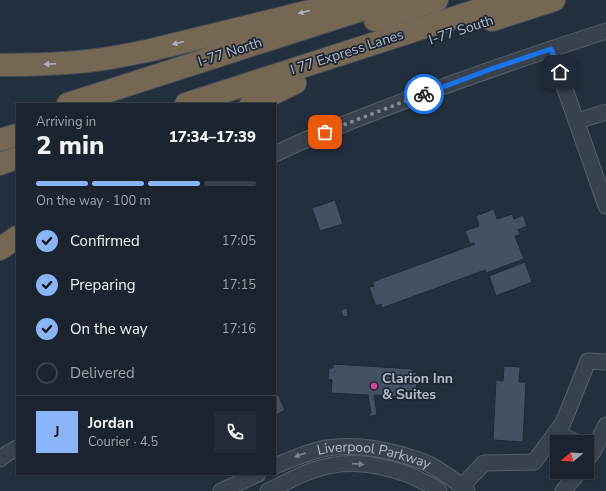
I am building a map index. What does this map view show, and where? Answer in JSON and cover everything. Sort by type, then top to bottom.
[{"type":"highway","points":[[0,64],[48,64],[120,56],[155,49],[355,0]]},
{"type":"highway","name":"I-77 North","points":[[71,103],[392,0]]},
{"type":"highway","name":"I 77 Express Lanes","points":[[115,103],[437,0]]},
{"type":"highway","name":"I 77 Express Lanes","points":[[189,103],[509,0]]},
{"type":"highway","name":"I-77 South","points":[[233,103],[554,0]]},
{"type":"highway","points":[[253,103],[295,83]]},
{"type":"highway","points":[[0,126],[16,120]]},
{"type":"highway","points":[[0,140],[16,135]]},
{"type":"highway","points":[[0,164],[16,158]]},
{"type":"highway","points":[[0,178],[16,172]]},
{"type":"highway","points":[[0,249],[16,238]]},
{"type":"street","points":[[276,154],[338,126],[416,96],[494,68],[606,31]]},
{"type":"street","points":[[551,49],[606,206]]},
{"type":"street","points":[[576,121],[606,112]]},
{"type":"street","points":[[465,489],[484,463],[534,462],[563,423],[588,361],[606,362]]},
{"type":"street","points":[[594,445],[606,425]]},
{"type":"street","points":[[556,432],[562,435]]},
{"type":"street","name":"Liverpool Parkway","points":[[276,466],[306,453],[327,448],[346,446],[387,450],[415,458],[429,464],[465,489]]},
{"type":"street","name":"Liverpool Parkway","points":[[268,491],[312,471],[334,465],[346,464],[372,466],[401,472],[428,483],[439,491]]},
{"type":"street","points":[[221,491],[256,475]]},
{"type":"street","points":[[563,491],[573,479]]},
{"type":"building","points":[[335,200],[343,224],[320,231],[312,208]]},
{"type":"building","points":[[494,209],[497,219],[512,214],[514,219],[523,215],[527,226],[518,230],[520,235],[515,236],[524,259],[486,273],[485,270],[382,308],[381,304],[376,306],[369,287],[374,286],[372,282],[475,244],[470,244],[465,231],[479,226],[476,216]]},
{"type":"building","points":[[525,262],[532,282],[496,296],[489,276]]},
{"type":"building","points":[[347,308],[348,316],[343,317],[341,310]]},
{"type":"building","name":"Clarion Inn & Suites","points":[[333,364],[413,369],[413,372],[417,372],[416,395],[411,394],[411,398],[374,395],[377,414],[367,416],[371,413],[368,395],[331,393],[332,380],[328,380],[329,368],[333,368]]},
{"type":"building","points":[[504,366],[520,367],[519,382],[526,382],[523,442],[493,440],[496,380],[503,381]]},
{"type":"building","points":[[276,390],[285,410],[276,414]]},
{"type":"way so far","points":[[325,132],[424,94]]},
{"type":"place","name":"Clarion Inn & Suites","points":[[374,386]]},
{"type":"route","points":[[424,94],[521,58],[551,49],[560,72]]}]
